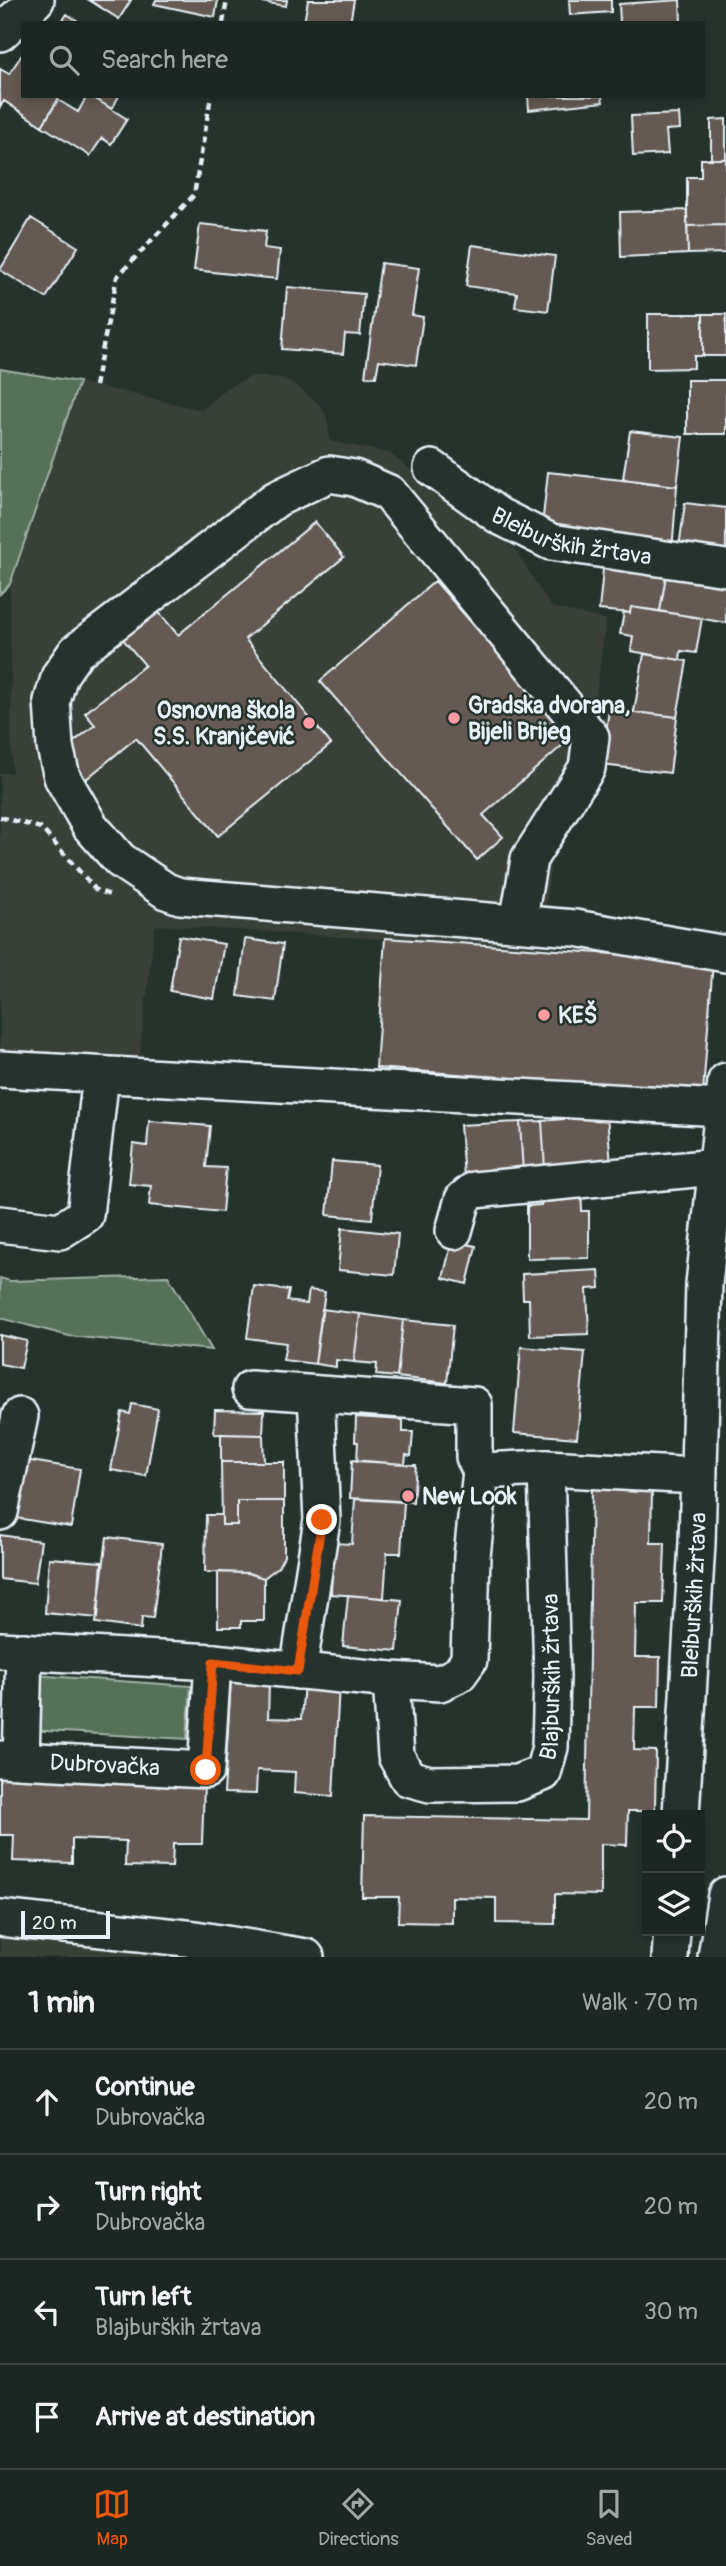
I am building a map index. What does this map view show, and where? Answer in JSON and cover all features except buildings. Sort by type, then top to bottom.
[{"type":"street","points":[[0,33],[36,0]]},
{"type":"street","name":"Bleiburških žrtava","points":[[432,468],[499,516],[551,542],[726,568]]},
{"type":"street","points":[[518,923],[529,859],[587,768],[591,737],[389,493],[354,478],[330,474],[276,499],[76,652],[60,675],[52,701],[55,747],[62,777],[90,826],[120,860],[166,891],[180,896],[575,928],[726,954]]},
{"type":"street","points":[[0,1069],[101,1075],[724,1095]]},
{"type":"street","points":[[0,1224],[60,1231],[85,1215],[101,1075]]},
{"type":"street","name":"Bleiburških žrtava","points":[[681,1810],[697,1543],[704,1284],[724,1095]]},
{"type":"street","points":[[454,1231],[463,1199],[474,1190],[716,1167]]},
{"type":"street","points":[[250,1389],[474,1405],[474,1457],[481,1471],[472,1556],[469,1660],[459,1674],[440,1683],[298,1671],[322,1520],[316,1394]]},
{"type":"street","points":[[0,1512],[20,1416]]},
{"type":"street","points":[[481,1471],[546,1468],[698,1476]]},
{"type":"street","name":"Blajburških žrtava","points":[[391,1680],[396,1756],[408,1778],[430,1784],[517,1783],[543,1773],[550,1747],[552,1676],[546,1468]]},
{"type":"street","name":"Dubrovačka","points":[[213,1662],[206,1770],[11,1760],[12,1650],[213,1662],[298,1671]]},
{"type":"street","points":[[716,1957],[726,1895]]},
{"type":"street","points":[[0,1918],[85,1942],[195,1939],[306,1957]]},
{"type":"street","points":[[670,1957],[672,1936]]},
{"type":"path","points":[[223,21],[227,0]]},
{"type":"path","points":[[95,386],[117,278],[194,195],[211,98]]},
{"type":"shaded area","name":"Osnovna škola S.S. Kranjčević","points":[[253,376],[281,378],[295,385],[320,405],[327,418],[330,441],[389,453],[515,549],[551,607],[606,620],[593,717],[608,717],[602,780],[563,827],[551,857],[542,949],[155,925],[138,1068],[0,1060],[0,773],[12,773],[10,584],[79,382],[202,410],[226,388]]},
{"type":"shaded area","points":[[0,1918],[306,1957],[0,1957]]},
{"type":"green space","points":[[0,369],[79,382],[10,584],[0,594]]},
{"type":"green space","points":[[168,1276],[212,1350],[69,1336],[0,1318],[0,1278],[10,1281]]},
{"type":"green space","points":[[32,1675],[191,1686],[187,1739],[29,1730]]},
{"type":"place","name":"Gradska dvorana, Bijeli Brijeg","points":[[454,718]]},
{"type":"place","name":"Osnovna škola S.S. Kranjčević","points":[[309,723]]},
{"type":"place","name":"KEŠ","points":[[544,1015]]},
{"type":"place","name":"New Look","points":[[408,1496]]},
{"type":"route","points":[[206,1770],[213,1662],[298,1671],[322,1520]]}]
